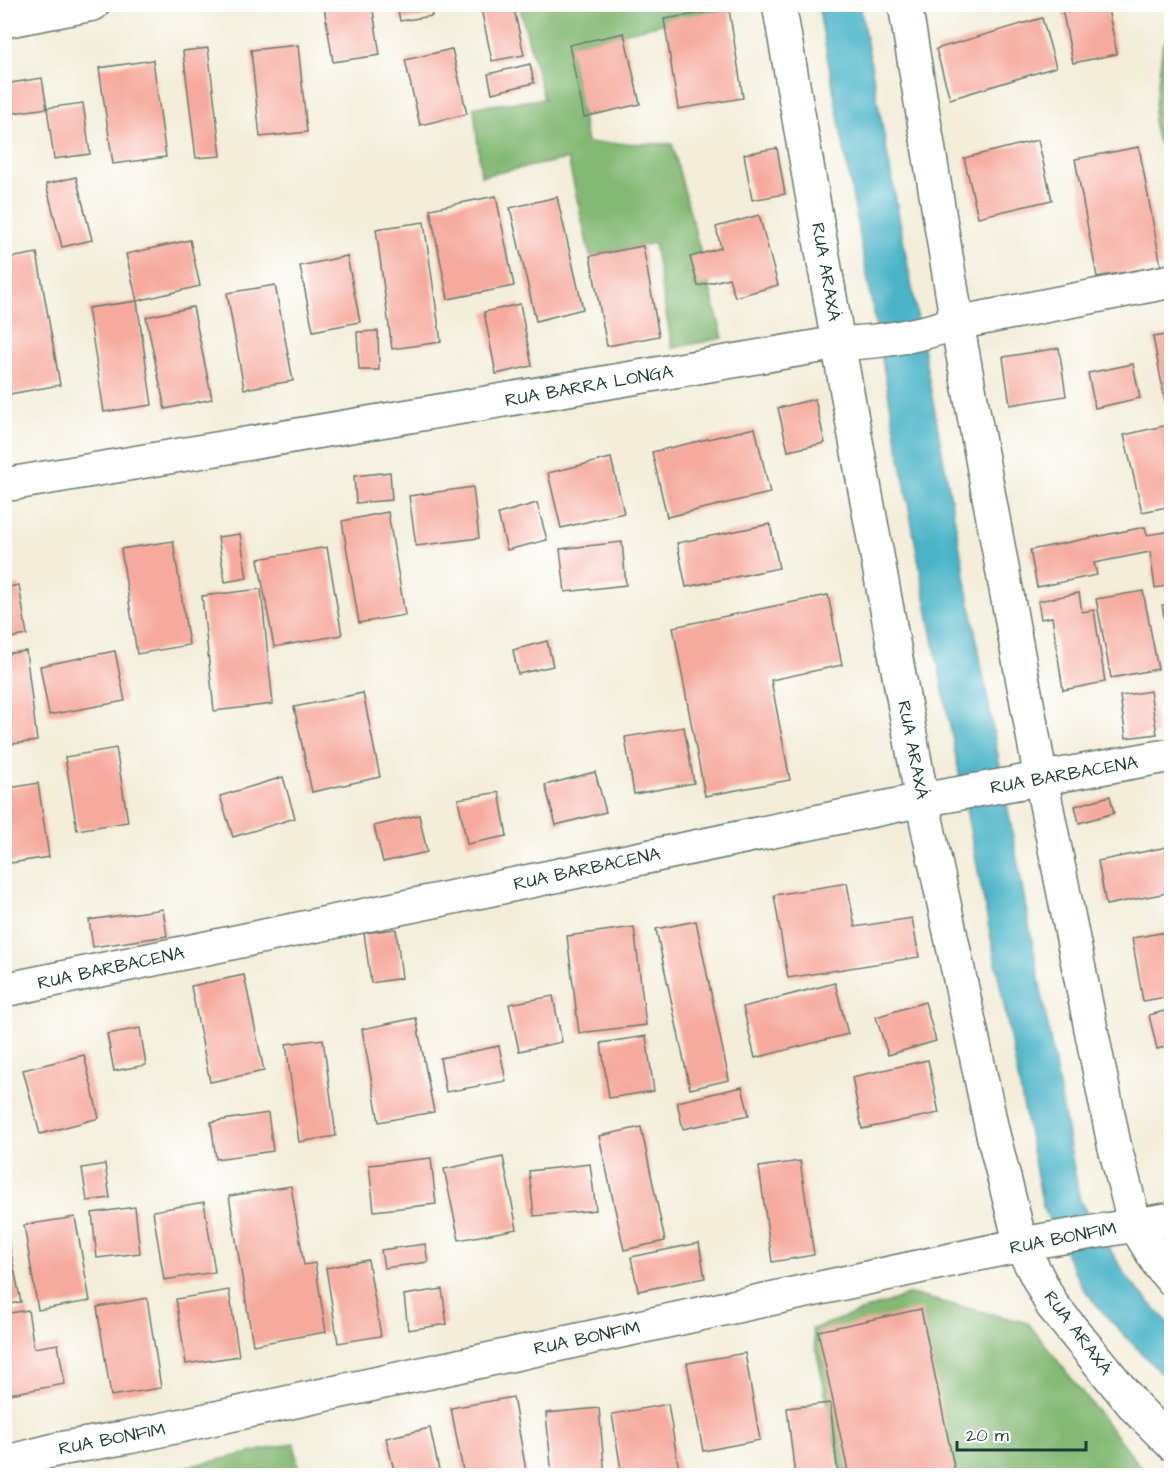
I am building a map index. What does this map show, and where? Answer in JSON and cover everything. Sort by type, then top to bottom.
[{"type":"street","points":[[4,21],[93,4]]},
{"type":"street","name":"RUA ARAXÁ","points":[[779,4],[849,343],[990,1119],[1052,1305],[1136,1407],[1172,1444]]},
{"type":"street","points":[[904,4],[946,326],[1030,781],[1113,1144],[1124,1226],[1172,1280]]},
{"type":"street","name":"RUA BARRA LONGA","points":[[4,485],[849,343],[1172,281]]},
{"type":"street","name":"RUA BARBACENA","points":[[4,990],[933,798],[1172,755]]},
{"type":"street","name":"RUA BONFIM","points":[[4,1463],[59,1449],[128,1437],[1030,1243],[1172,1219]]},
{"type":"green space","points":[[519,5],[728,5],[729,9],[569,45],[587,143],[672,144],[723,338],[672,348],[654,243],[590,256],[568,159],[481,176],[474,107],[544,99]]},
{"type":"green space","points":[[1172,42],[1171,164],[1157,140],[1153,121],[1163,43]]},
{"type":"green space","points":[[910,1294],[1028,1323],[1147,1475],[842,1475],[812,1329]]},
{"type":"green space","points":[[294,1443],[300,1475],[150,1475]]},
{"type":"water","points":[[818,5],[860,5],[1080,1201],[1129,1280],[1171,1326],[1171,1384],[1108,1318],[1082,1287],[1043,1207],[925,597]]},
{"type":"building","points":[[372,4],[380,55],[333,62],[324,7]]},
{"type":"building","points":[[397,4],[431,4],[432,16],[400,21]]},
{"type":"building","points":[[513,4],[524,55],[492,61],[481,9]]},
{"type":"building","points":[[944,4],[983,4],[984,6],[944,11]]},
{"type":"building","points":[[1061,4],[1107,4],[1117,54],[1073,63]]},
{"type":"building","points":[[729,9],[743,98],[678,109],[664,19]]},
{"type":"building","points":[[1042,18],[1056,67],[950,99],[936,49]]},
{"type":"building","points":[[624,33],[640,104],[584,117],[569,45]]},
{"type":"building","points":[[298,45],[307,132],[260,137],[251,50]]},
{"type":"building","points":[[208,48],[221,156],[196,158],[183,51]]},
{"type":"building","points":[[452,49],[467,114],[420,125],[405,60]]},
{"type":"building","points":[[153,60],[166,157],[113,164],[99,68]]},
{"type":"building","points":[[530,64],[534,83],[492,93],[488,74]]},
{"type":"building","points":[[42,78],[47,108],[7,114],[4,84]]},
{"type":"building","points":[[83,103],[90,154],[54,159],[47,108]]},
{"type":"building","points":[[1038,140],[1052,200],[978,217],[964,158]]},
{"type":"building","points":[[1139,147],[1161,266],[1097,277],[1075,159]]},
{"type":"building","points":[[777,148],[785,194],[752,200],[744,154]]},
{"type":"building","points":[[76,177],[92,240],[62,247],[46,184]]},
{"type":"building","points":[[496,196],[514,286],[448,299],[430,209]]},
{"type":"building","points":[[557,197],[583,309],[536,321],[510,208]]},
{"type":"building","points":[[759,215],[778,285],[735,297],[729,278],[698,286],[690,257],[721,248],[716,227]]},
{"type":"building","points":[[424,222],[441,342],[392,349],[376,229]]},
{"type":"building","points":[[190,240],[200,286],[137,301],[126,254]]},
{"type":"building","points":[[643,246],[659,336],[607,346],[590,256]]},
{"type":"building","points":[[37,253],[60,385],[4,395],[4,259]]},
{"type":"building","points":[[347,256],[360,322],[313,331],[300,266]]},
{"type":"building","points":[[275,285],[293,381],[244,389],[227,293]]},
{"type":"building","points":[[137,301],[152,405],[104,412],[88,308]]},
{"type":"building","points":[[520,304],[532,366],[496,374],[484,312]]},
{"type":"building","points":[[193,307],[212,399],[165,409],[146,317]]},
{"type":"building","points":[[378,331],[379,370],[359,370],[357,332]]},
{"type":"building","points":[[1172,334],[1172,400],[1165,401],[1153,337]]},
{"type":"building","points":[[1059,348],[1066,396],[1010,405],[1003,357]]},
{"type":"building","points":[[1133,364],[1140,398],[1095,408],[1088,373]]},
{"type":"building","points":[[815,399],[825,443],[788,451],[778,408]]},
{"type":"building","points":[[1172,424],[1172,506],[1142,512],[1124,435]]},
{"type":"building","points":[[755,428],[770,493],[667,517],[652,452]]},
{"type":"building","points":[[611,458],[624,513],[561,528],[548,473]]},
{"type":"building","points":[[390,472],[392,500],[356,503],[354,476]]},
{"type":"building","points":[[473,487],[479,538],[416,546],[409,496]]},
{"type":"building","points":[[537,503],[547,540],[507,550],[498,514]]},
{"type":"building","points":[[388,512],[405,615],[359,623],[342,521]]},
{"type":"building","points":[[770,524],[779,568],[686,587],[677,543]]},
{"type":"building","points":[[1145,527],[1147,535],[1172,531],[1172,585],[1155,588],[1150,552],[1094,563],[1097,575],[1037,587],[1030,550]]},
{"type":"building","points":[[240,534],[247,578],[225,582],[218,537]]},
{"type":"building","points":[[173,541],[189,645],[137,654],[121,549]]},
{"type":"building","points":[[622,542],[626,585],[565,592],[560,549]]},
{"type":"building","points":[[327,547],[342,635],[274,647],[258,559]]},
{"type":"building","points":[[19,585],[27,635],[4,639],[4,588]]},
{"type":"building","points":[[261,589],[273,704],[214,711],[202,596]]},
{"type":"building","points":[[1143,591],[1158,669],[1111,678],[1096,599]]},
{"type":"building","points":[[1079,593],[1082,612],[1094,610],[1105,682],[1063,690],[1052,617],[1041,619],[1038,601]]},
{"type":"building","points":[[828,595],[842,665],[771,680],[790,780],[705,796],[673,627]]},
{"type":"building","points":[[1172,603],[1172,647],[1170,647],[1162,605]]},
{"type":"building","points":[[547,641],[553,666],[518,674],[513,650]]},
{"type":"building","points":[[26,651],[37,741],[4,745],[4,654]]},
{"type":"building","points":[[115,651],[125,701],[49,715],[40,666]]},
{"type":"building","points":[[1150,691],[1157,734],[1126,738],[1120,696]]},
{"type":"building","points":[[363,693],[380,777],[312,792],[294,707]]},
{"type":"building","points":[[684,727],[694,783],[634,794],[625,737]]},
{"type":"building","points":[[116,748],[128,822],[77,830],[65,757]]},
{"type":"building","points":[[595,772],[606,812],[556,825],[545,785]]},
{"type":"building","points":[[283,777],[295,818],[233,837],[220,796]]},
{"type":"building","points":[[38,783],[49,857],[4,864],[4,789]]},
{"type":"building","points":[[499,792],[507,836],[467,844],[458,799]]},
{"type":"building","points":[[1110,796],[1114,813],[1079,823],[1075,806]]},
{"type":"building","points":[[419,815],[427,852],[383,862],[374,826]]},
{"type":"building","points":[[1172,846],[1172,892],[1106,905],[1098,861]]},
{"type":"building","points":[[847,883],[855,927],[912,918],[919,957],[788,978],[774,895]]},
{"type":"building","points":[[163,909],[167,936],[93,947],[89,920]]},
{"type":"building","points":[[696,921],[729,1080],[690,1089],[656,929]]},
{"type":"building","points":[[634,927],[646,1025],[579,1033],[567,936]]},
{"type":"building","points":[[396,929],[402,978],[371,983],[364,933]]},
{"type":"building","points":[[1172,931],[1172,996],[1143,1001],[1132,938]]},
{"type":"building","points":[[244,975],[264,1071],[210,1082],[191,986]]},
{"type":"building","points":[[835,983],[848,1034],[755,1058],[743,1007]]},
{"type":"building","points":[[553,996],[562,1042],[519,1051],[509,1004]]},
{"type":"building","points":[[925,1002],[936,1041],[888,1055],[876,1017]]},
{"type":"building","points":[[1172,1009],[1172,1045],[1157,1049],[1149,1015]]},
{"type":"building","points":[[416,1018],[434,1112],[379,1122],[362,1029]]},
{"type":"building","points":[[140,1028],[146,1065],[114,1071],[107,1034]]},
{"type":"building","points":[[646,1036],[654,1091],[609,1098],[601,1043]]},
{"type":"building","points":[[323,1039],[336,1136],[299,1142],[286,1044]]},
{"type":"building","points":[[499,1046],[506,1081],[446,1092],[440,1058]]},
{"type":"building","points":[[84,1055],[99,1118],[40,1134],[23,1070]]},
{"type":"building","points":[[928,1060],[939,1113],[862,1129],[852,1077]]},
{"type":"building","points":[[742,1087],[749,1115],[683,1129],[677,1102]]},
{"type":"building","points":[[268,1113],[273,1151],[216,1159],[211,1122]]},
{"type":"building","points":[[641,1127],[665,1241],[624,1250],[599,1136]]},
{"type":"building","points":[[503,1157],[517,1229],[459,1240],[444,1169]]},
{"type":"building","points":[[431,1158],[436,1204],[374,1211],[369,1165]]},
{"type":"building","points":[[800,1161],[814,1255],[772,1262],[759,1167]]},
{"type":"building","points":[[105,1164],[110,1198],[87,1201],[82,1168]]},
{"type":"building","points":[[590,1164],[596,1210],[534,1216],[529,1171]]},
{"type":"building","points":[[291,1186],[304,1265],[315,1263],[326,1332],[253,1345],[229,1196]]},
{"type":"building","points":[[204,1202],[215,1272],[164,1280],[153,1211]]},
{"type":"building","points":[[135,1207],[140,1253],[97,1258],[92,1213]]},
{"type":"building","points":[[75,1217],[90,1301],[38,1310],[24,1225]]},
{"type":"building","points":[[7,1235],[21,1302],[4,1305],[4,1236]]},
{"type":"building","points":[[699,1243],[705,1278],[638,1291],[631,1257]]},
{"type":"building","points":[[425,1244],[428,1262],[384,1268],[381,1250]]},
{"type":"building","points":[[368,1260],[381,1336],[338,1343],[326,1268]]},
{"type":"building","points":[[442,1289],[447,1324],[408,1330],[404,1295]]},
{"type":"building","points":[[229,1290],[239,1356],[186,1364],[176,1299]]},
{"type":"building","points":[[147,1298],[161,1388],[111,1396],[97,1307]]},
{"type":"building","points":[[921,1309],[956,1476],[849,1476],[818,1331]]},
{"type":"building","points":[[28,1310],[34,1348],[58,1344],[65,1384],[4,1395],[4,1314]]},
{"type":"building","points":[[745,1353],[760,1440],[703,1451],[687,1363]]},
{"type":"building","points":[[513,1397],[527,1476],[464,1476],[451,1408]]},
{"type":"building","points":[[830,1403],[838,1476],[795,1476],[787,1408]]},
{"type":"building","points":[[668,1404],[680,1476],[622,1476],[612,1414]]},
{"type":"building","points":[[599,1408],[605,1476],[552,1476],[546,1413]]},
{"type":"building","points":[[430,1428],[439,1470],[417,1476],[369,1476],[394,1470],[386,1438]]}]
